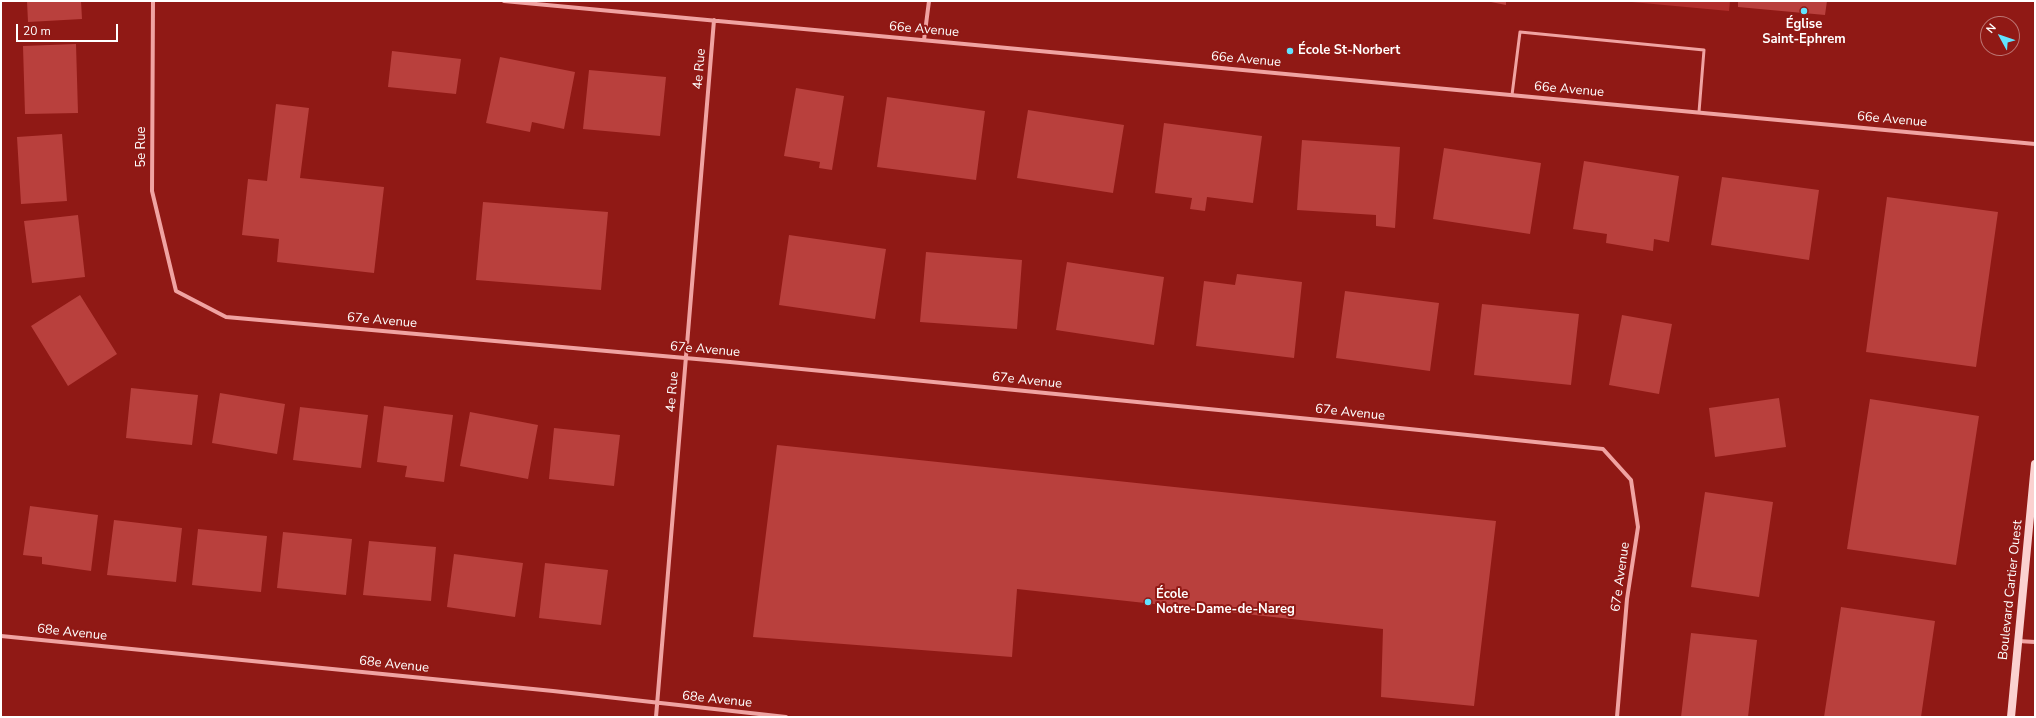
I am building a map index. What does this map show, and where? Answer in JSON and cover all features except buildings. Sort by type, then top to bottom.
[{"type":"street","name":"5e Rue","points":[[153,1],[152,191],[176,291]]},
{"type":"street","name":"66e Avenue","points":[[504,1],[2035,144]]},
{"type":"street","points":[[924,40],[929,1]]},
{"type":"street","name":"4e Rue","points":[[656,717],[714,20]]},
{"type":"street","name":"67e Avenue","points":[[176,291],[226,317],[686,358],[1603,449],[1630,480],[1638,527],[1627,599],[1617,717]]},
{"type":"street","name":"Boulevard Cartier Ouest","points":[[2011,717],[2035,464]]},
{"type":"street","name":"68e Avenue","points":[[1,636],[553,691],[657,704],[786,717]]},
{"type":"street","points":[[2018,641],[2035,642]]},
{"type":"lane","points":[[1512,95],[1520,32],[1704,50],[1700,112]]},
{"type":"shaded area","points":[[1621,1],[1730,1],[1729,11]]},
{"type":"place","name":"Église Saint-Ephrem","points":[[1804,11]]},
{"type":"place","name":"École St-Norbert","points":[[1290,51]]},
{"type":"place","name":"École Notre-Dame-de-Nareg","points":[[1148,602]]}]
